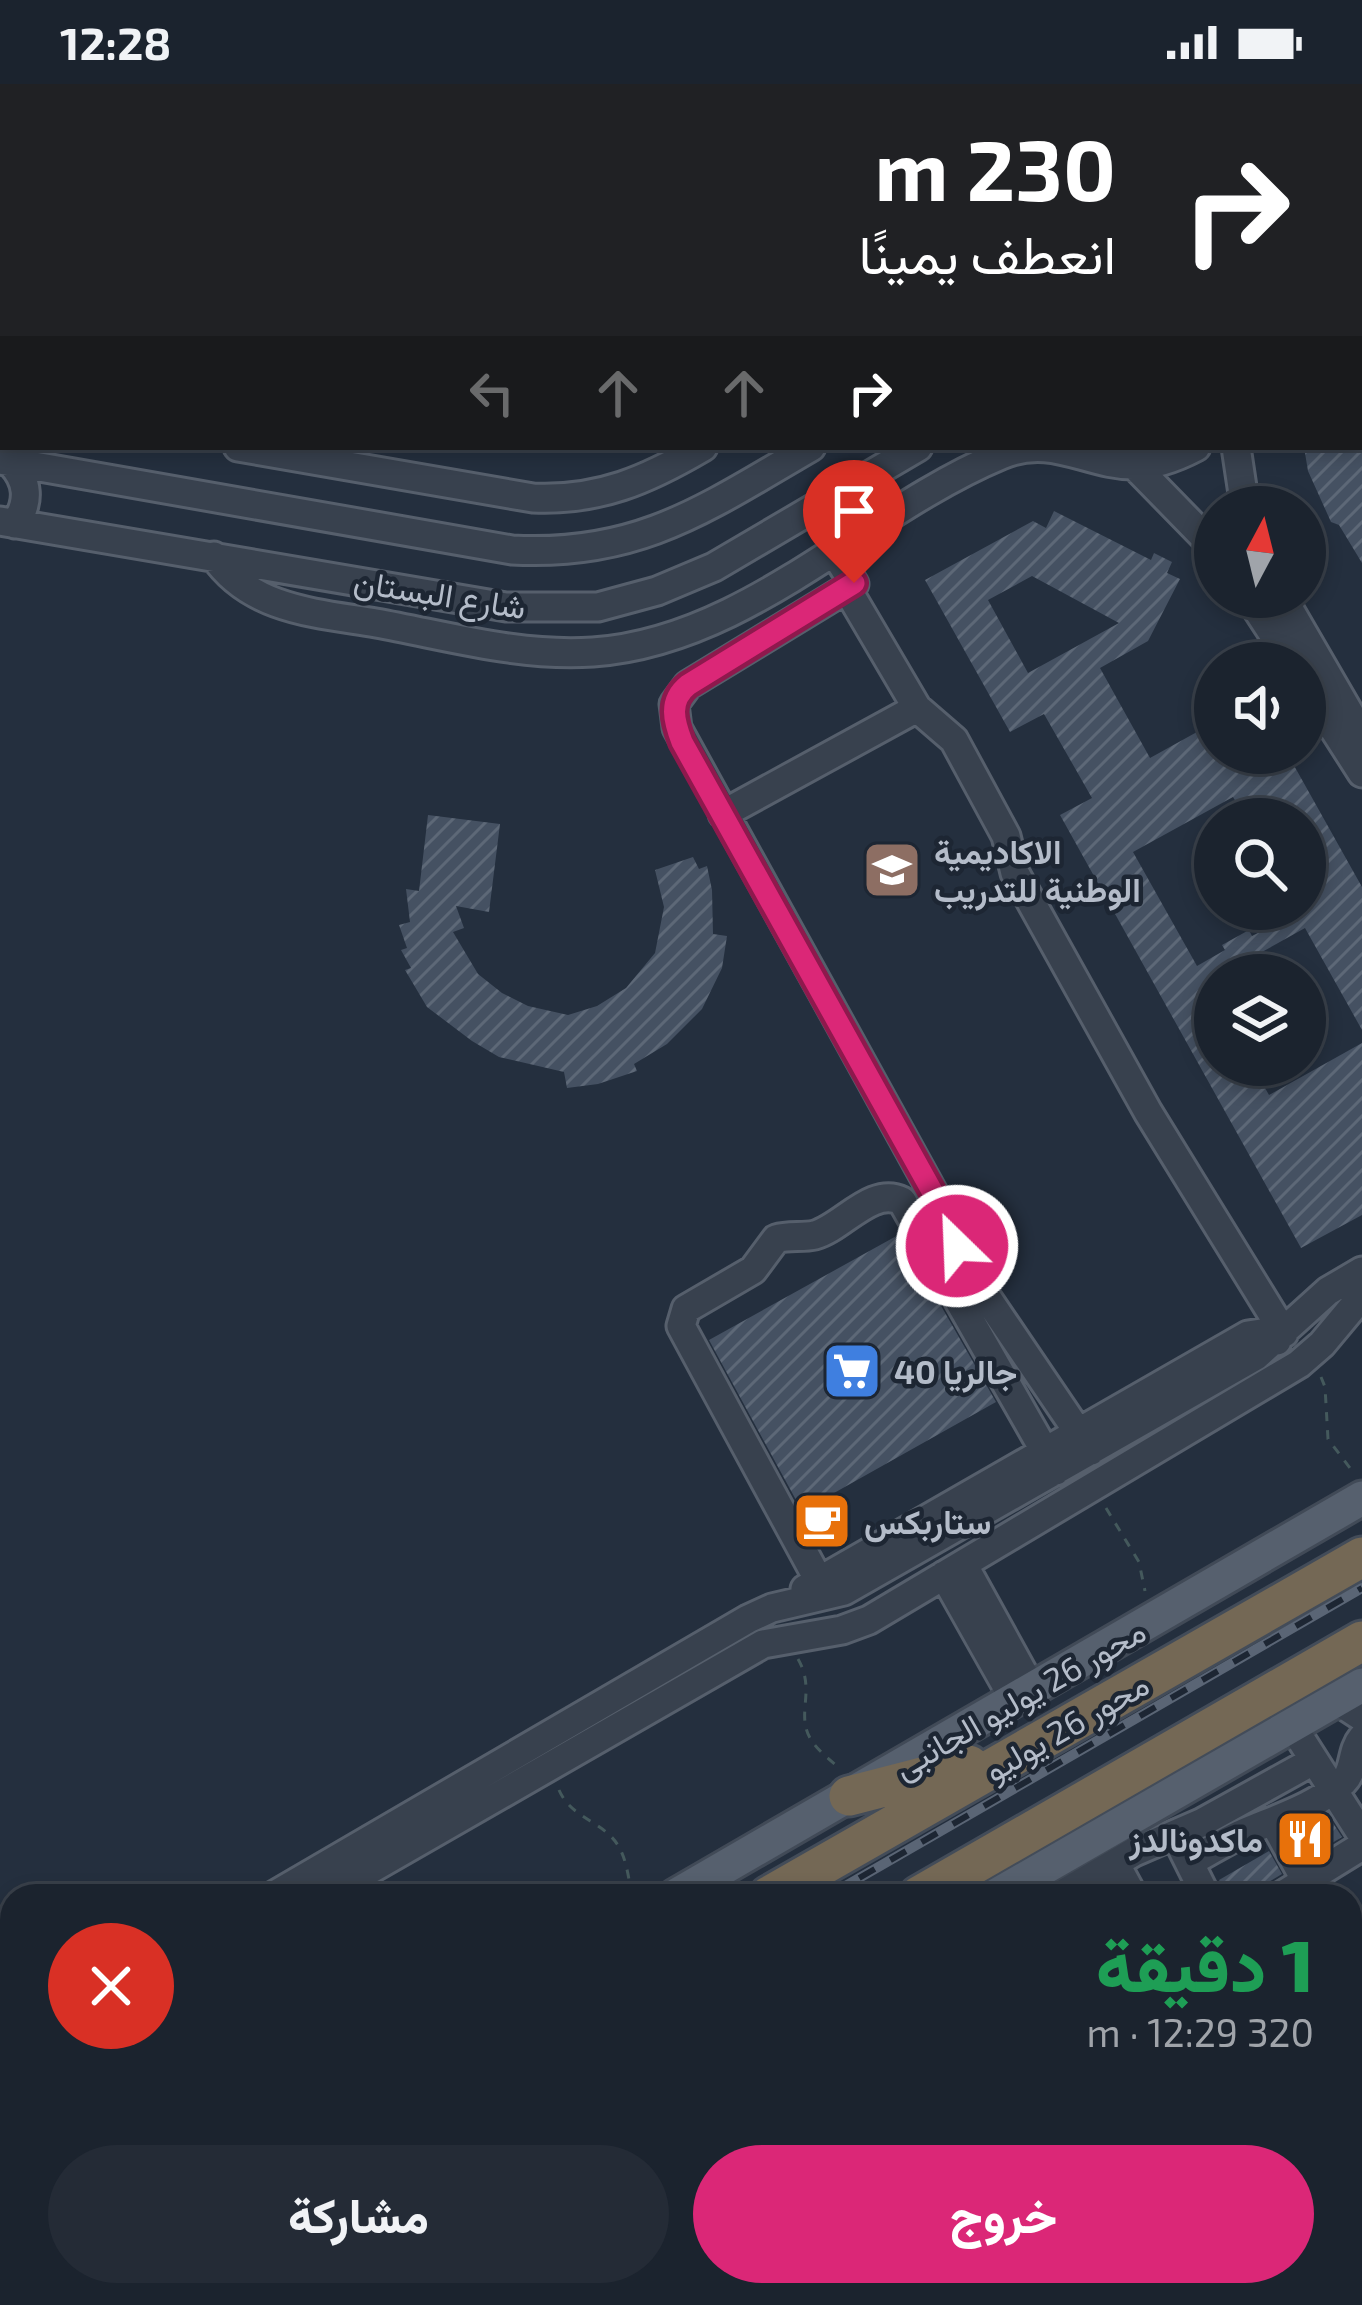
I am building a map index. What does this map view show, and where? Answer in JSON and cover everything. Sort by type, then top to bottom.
[{"type":"highway","name":"محور 26 يوليو","points":[[791,1884],[1362,1557]]},
{"type":"highway","points":[[940,1884],[1362,1641]]},
{"type":"highway","points":[[855,1793],[1021,1752]]},
{"type":"main road","name":"محور 26 يوليو الجانبى","points":[[696,1884],[1362,1498]]},
{"type":"main road","points":[[1065,1880],[1157,1803],[1293,1727],[1353,1701]]},
{"type":"street","points":[[255,450],[560,499],[628,486],[697,450]]},
{"type":"street","name":"شارع البستان","points":[[5,461],[512,550],[547,551],[614,544],[680,523],[806,450]]},
{"type":"street","name":"شارع البستان","points":[[8,523],[506,608],[598,607],[657,592],[714,567],[913,450]]},
{"type":"street","points":[[916,450],[938,487]]},
{"type":"street","points":[[214,556],[241,586],[277,604],[491,646],[594,652],[665,637],[731,610],[938,487],[1017,450]]},
{"type":"street","points":[[1091,452],[1134,465],[1157,463],[1189,450]]},
{"type":"street","points":[[1236,450],[1242,486]]},
{"type":"street","points":[[5,461],[26,488],[25,507],[8,523]]},
{"type":"street","points":[[1134,465],[1194,519]]},
{"type":"street","points":[[833,550],[854,580],[847,589],[688,685],[674,704],[677,728],[952,1227],[960,1258],[1070,1453]]},
{"type":"street","points":[[847,589],[917,708],[953,740],[1006,836],[1015,873],[1280,1337]]},
{"type":"street","points":[[1294,618],[1362,735]]},
{"type":"street","points":[[665,637],[688,685]]},
{"type":"street","points":[[723,814],[917,708]]},
{"type":"street","points":[[1326,716],[1362,772]]},
{"type":"street","points":[[818,1579],[681,1326],[686,1309],[753,1270],[776,1239],[822,1232],[879,1198],[891,1196],[902,1202],[1093,1485]]},
{"type":"street","points":[[800,1603],[803,1590],[818,1579],[1070,1453],[1280,1337],[1328,1291],[1362,1271]]},
{"type":"street","points":[[296,1884],[658,1689],[763,1644],[856,1626],[1309,1357],[1362,1296]]},
{"type":"street","points":[[345,1884],[552,1766],[762,1612],[844,1591],[1070,1453]]},
{"type":"street","points":[[953,1570],[1024,1696]]},
{"type":"street","points":[[1293,1727],[1362,1835]]},
{"type":"street","points":[[1190,1862],[1244,1832],[1274,1823],[1334,1788],[1349,1775],[1362,1738]]},
{"type":"street","points":[[1065,1880],[1115,1863],[1313,1760]]},
{"type":"street","points":[[1157,1803],[1200,1884]]},
{"type":"street","points":[[1274,1823],[1306,1881]]},
{"type":"street","points":[[1301,1884],[1362,1846]]},
{"type":"street","points":[[1115,1863],[1126,1884]]},
{"type":"path","points":[[1309,1357],[1325,1387],[1328,1439],[1362,1482]]},
{"type":"path","points":[[1093,1485],[1139,1562],[1148,1622]]},
{"type":"path","points":[[782,1638],[804,1670],[808,1734],[855,1793]]},
{"type":"path","points":[[552,1766],[565,1805],[610,1835],[621,1850],[629,1884]]},
{"type":"building","points":[[1304,450],[1362,450],[1362,563],[1339,525],[1331,522],[1326,486],[1315,486]]},
{"type":"building","points":[[1054,511],[1151,560],[1154,553],[1172,562],[1167,573],[1180,579],[1148,641],[1100,668],[1150,758],[1194,734],[1194,774],[1299,774],[1312,798],[1194,798],[1194,818],[1133,852],[1194,961],[1194,1056],[1060,815],[1092,798],[1044,714],[1010,732],[925,580],[1033,521],[1046,528]],"holes":[[[1032,576],[1119,623],[1028,673],[988,600]]]},
{"type":"building","points":[[428,815],[500,824],[489,912],[456,906],[464,928],[453,932],[478,974],[502,993],[528,1006],[568,1015],[597,1006],[626,988],[655,953],[664,907],[655,870],[693,857],[699,869],[707,866],[713,934],[727,936],[722,968],[702,1009],[667,1044],[634,1064],[637,1071],[598,1084],[567,1088],[564,1072],[499,1057],[472,1041],[427,1007],[405,970],[411,968],[401,950],[407,948],[399,925],[410,922],[406,889],[419,891]]},
{"type":"building","points":[[1326,823],[1362,887],[1362,1030],[1326,966],[1326,954],[1320,954],[1306,930],[1326,930]]},
{"type":"building","points":[[1249,930],[1252,936],[1264,930],[1301,930],[1262,952],[1218,954],[1225,950],[1222,945]]},
{"type":"building","points":[[1362,1043],[1362,1215],[1301,1248],[1211,1086],[1264,1086],[1269,1095],[1285,1086],[1326,1086],[1326,1063]]},
{"type":"building","name":"جالريا 40","points":[[900,1234],[996,1402],[802,1511],[709,1340]]},
{"type":"building","points":[[1329,1817],[1342,1837],[1312,1855],[1300,1834]]},
{"type":"building","points":[[1269,1851],[1282,1874],[1266,1884],[1221,1884],[1219,1880]]},
{"type":"railway","points":[[849,1884],[1362,1588]]},
{"type":"place","name":"الاكاديمية الوطنية للتدريب","points":[[892,870]]},
{"type":"place","name":"جالريا 40","points":[[852,1371]]},
{"type":"place","name":"ستاربكس","points":[[822,1521]]},
{"type":"place","name":"ماكدونالدز","points":[[1305,1839]]},
{"type":"route","points":[[854,583],[688,685],[674,704],[674,715],[682,742],[952,1227],[957,1246]]}]
